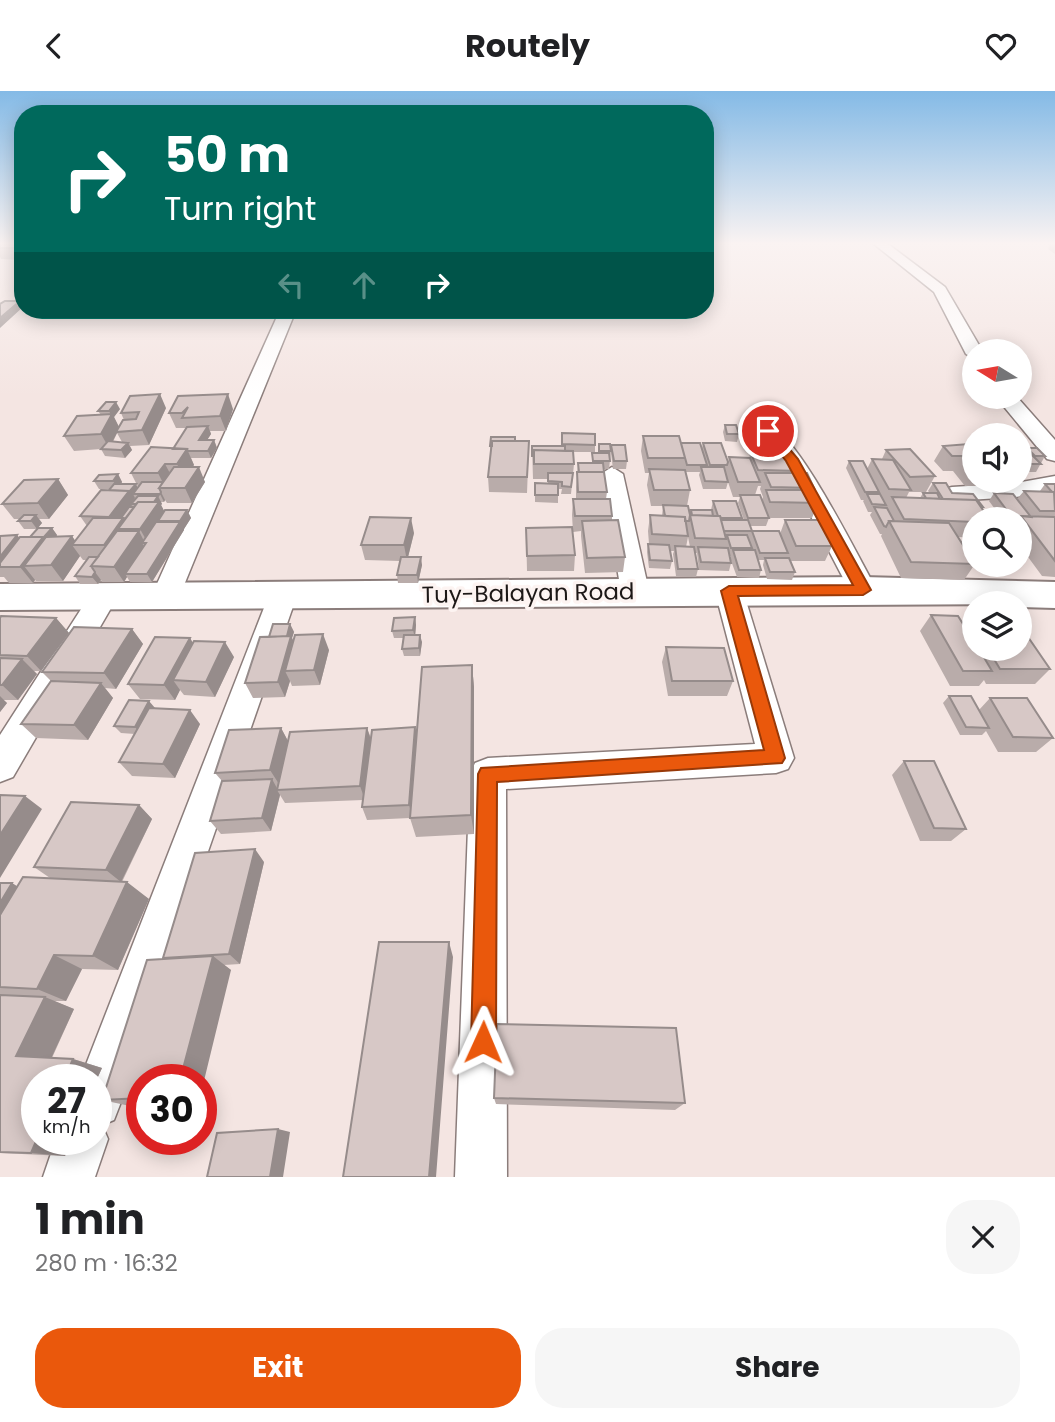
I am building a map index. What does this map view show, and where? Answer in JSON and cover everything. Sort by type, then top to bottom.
[{"type":"main road","name":"Tuy-Balayan Road","points":[[0,597],[863,590],[1055,595]]},
{"type":"street","points":[[943,295],[967,339]]},
{"type":"street","points":[[166,595],[284,319]]},
{"type":"street","points":[[1016,409],[1055,454]]},
{"type":"street","points":[[768,431],[792,459],[863,590]]},
{"type":"street","points":[[612,474],[635,591]]},
{"type":"street","points":[[952,494],[1016,490],[1055,484]]},
{"type":"street","points":[[481,1177],[488,774],[776,758],[729,591]]},
{"type":"street","points":[[110,1064],[283,595]]},
{"type":"street","points":[[0,766],[104,596]]},
{"type":"street","points":[[69,1177],[77,1155]]},
{"type":"building","points":[[14,301],[14,306],[0,318],[0,304]]},
{"type":"building","points":[[160,394],[142,430],[116,432],[123,420],[136,419],[139,412],[121,413],[130,396]]},
{"type":"building","points":[[228,394],[220,416],[182,418],[188,407],[182,413],[169,413],[178,396]]},
{"type":"building","points":[[106,402],[116,402],[109,411],[98,411]]},
{"type":"building","points":[[112,414],[101,434],[64,436],[77,416]]},
{"type":"building","points":[[725,425],[736,425],[739,434],[727,434]]},
{"type":"building","points":[[208,426],[199,440],[214,440],[208,451],[173,449],[187,427]]},
{"type":"building","points":[[562,433],[595,434],[595,445],[562,444]]},
{"type":"building","points":[[643,436],[679,436],[685,458],[648,458]]},
{"type":"building","points":[[491,437],[515,437],[515,441],[492,441],[490,446]]},
{"type":"building","points":[[108,441],[128,443],[121,450],[101,449]]},
{"type":"building","points":[[492,441],[529,441],[527,477],[488,477]]},
{"type":"building","points":[[681,443],[700,443],[707,465],[687,465]]},
{"type":"building","points":[[703,443],[721,443],[727,465],[710,465]]},
{"type":"building","points":[[599,444],[610,444],[611,451],[599,451]]},
{"type":"building","points":[[611,445],[625,445],[627,461],[614,461]]},
{"type":"building","points":[[962,445],[962,456],[952,456],[943,446]]},
{"type":"building","points":[[532,446],[565,446],[565,451],[534,450],[532,456]]},
{"type":"building","points":[[751,446],[768,446],[772,454],[754,454]]},
{"type":"building","points":[[151,447],[187,449],[177,464],[165,464],[158,473],[131,473]]},
{"type":"building","points":[[1032,448],[1037,448],[1045,456],[1035,456]]},
{"type":"building","points":[[910,449],[935,476],[910,477],[886,450]]},
{"type":"building","points":[[534,450],[573,451],[574,464],[534,464]]},
{"type":"building","points":[[592,453],[609,453],[610,461],[593,461]]},
{"type":"building","points":[[751,454],[792,454],[799,471],[758,470]]},
{"type":"building","points":[[1032,455],[1041,464],[1032,464]]},
{"type":"building","points":[[729,457],[750,458],[760,482],[738,482]]},
{"type":"building","points":[[872,459],[893,460],[911,490],[889,489]]},
{"type":"building","points":[[849,461],[863,461],[879,492],[865,492]]},
{"type":"building","points":[[578,463],[603,463],[604,472],[579,472]]},
{"type":"building","points":[[174,467],[199,467],[185,488],[159,488]]},
{"type":"building","points":[[701,467],[724,467],[728,482],[705,481]]},
{"type":"building","points":[[649,469],[685,470],[690,490],[654,490]]},
{"type":"building","points":[[577,472],[604,472],[607,492],[578,492]]},
{"type":"building","points":[[548,473],[573,473],[571,487],[562,486],[562,482],[548,481]]},
{"type":"building","points":[[765,473],[807,473],[814,488],[771,487]]},
{"type":"building","points":[[118,474],[113,481],[94,481],[99,475]]},
{"type":"building","points":[[58,479],[38,503],[2,504],[24,480]]},
{"type":"building","points":[[142,482],[163,482],[159,488],[160,494],[133,494]]},
{"type":"building","points":[[535,483],[558,484],[558,495],[535,495]]},
{"type":"building","points":[[933,483],[946,483],[952,493],[973,494],[983,507],[976,500],[943,499]]},
{"type":"building","points":[[114,484],[136,484],[129,492],[109,490]]},
{"type":"building","points":[[1045,484],[1055,484],[1055,492],[1052,492]]},
{"type":"building","points":[[101,490],[129,491],[109,517],[80,516]]},
{"type":"building","points":[[766,490],[812,490],[818,503],[770,502]]},
{"type":"building","points":[[1054,492],[1055,511],[1040,511],[1026,493]]},
{"type":"building","points":[[923,493],[937,493],[940,499],[926,498]]},
{"type":"building","points":[[994,493],[1013,494],[1023,507],[1004,507]]},
{"type":"building","points":[[867,494],[880,494],[886,505],[872,504]]},
{"type":"building","points":[[740,495],[760,495],[769,518],[748,518]]},
{"type":"building","points":[[138,496],[158,496],[154,502],[131,504]]},
{"type":"building","points":[[892,497],[976,500],[981,507],[962,507],[962,521],[904,519]]},
{"type":"building","points":[[573,499],[610,499],[612,516],[575,516]]},
{"type":"building","points":[[713,501],[736,501],[742,518],[721,518]]},
{"type":"building","points":[[138,502],[159,502],[140,529],[118,529]]},
{"type":"building","points":[[663,505],[688,506],[689,521],[685,521],[685,517],[665,516]]},
{"type":"building","points":[[129,507],[134,507],[124,520],[121,518]]},
{"type":"building","points":[[874,507],[887,508],[894,521],[889,521],[886,527],[884,526]]},
{"type":"building","points":[[165,510],[187,510],[180,521],[158,521]]},
{"type":"building","points":[[691,510],[712,510],[713,516],[692,515]]},
{"type":"building","points":[[24,515],[36,515],[31,521],[18,521]]},
{"type":"building","points":[[650,515],[685,517],[688,536],[652,534]]},
{"type":"building","points":[[690,515],[720,516],[726,539],[695,538]]},
{"type":"building","points":[[1032,516],[1055,517],[1055,561],[1032,531]]},
{"type":"building","points":[[370,517],[411,518],[404,545],[361,545]]},
{"type":"building","points":[[93,518],[123,518],[104,545],[72,545]]},
{"type":"building","points":[[618,520],[625,557],[587,558],[582,521]]},
{"type":"building","points":[[721,520],[748,520],[752,531],[724,531]]},
{"type":"building","points":[[785,520],[820,520],[832,546],[796,546]]},
{"type":"building","points":[[889,521],[949,523],[962,544],[962,564],[911,562]]},
{"type":"building","points":[[156,522],[180,522],[147,574],[125,574],[146,543],[142,543]]},
{"type":"building","points":[[572,527],[575,555],[527,556],[526,528]]},
{"type":"building","points":[[38,528],[52,528],[44,537],[30,537]]},
{"type":"building","points":[[117,531],[139,531],[114,567],[91,566]]},
{"type":"building","points":[[752,531],[779,531],[788,553],[760,553]]},
{"type":"building","points":[[17,535],[0,557],[0,536]]},
{"type":"building","points":[[727,535],[747,535],[752,548],[731,548]]},
{"type":"building","points":[[72,536],[51,565],[24,566],[46,537]]},
{"type":"building","points":[[20,537],[43,537],[20,567],[0,567],[0,563]]},
{"type":"building","points":[[648,544],[669,545],[672,561],[650,560]]},
{"type":"building","points":[[675,546],[694,547],[698,569],[678,569]]},
{"type":"building","points":[[698,547],[728,548],[731,563],[701,562]]},
{"type":"building","points":[[733,550],[755,550],[761,570],[739,570]]},
{"type":"building","points":[[89,557],[98,557],[91,566],[95,572],[92,577],[75,576]]},
{"type":"building","points":[[401,557],[421,557],[417,575],[397,575]]},
{"type":"building","points":[[765,558],[789,558],[795,572],[770,572]]},
{"type":"building","points":[[931,615],[958,616],[962,622],[962,661],[986,661],[992,671],[963,671]]},
{"type":"building","points":[[1,616],[56,618],[27,656],[0,655]]},
{"type":"building","points":[[415,617],[413,630],[392,631],[394,618]]},
{"type":"building","points":[[273,624],[290,624],[287,636],[269,637]]},
{"type":"building","points":[[74,627],[132,629],[104,673],[42,672]]},
{"type":"building","points":[[323,634],[314,670],[285,671],[295,635]]},
{"type":"building","points":[[404,635],[420,635],[419,648],[402,649]]},
{"type":"building","points":[[291,636],[278,682],[245,683],[260,637]]},
{"type":"building","points":[[155,637],[190,638],[164,685],[128,684]]},
{"type":"building","points":[[194,641],[225,642],[206,682],[173,680]]},
{"type":"building","points":[[1032,643],[1050,669],[1000,669],[995,661],[1032,661]]},
{"type":"building","points":[[666,647],[724,648],[733,681],[672,681]]},
{"type":"building","points":[[0,658],[22,659],[2,685],[0,685]]},
{"type":"building","points":[[472,665],[471,815],[410,818],[422,667]]},
{"type":"building","points":[[51,681],[101,683],[74,725],[21,724]]},
{"type":"building","points":[[949,696],[971,696],[989,728],[966,727]]},
{"type":"building","points":[[990,698],[1027,698],[1053,738],[1013,737]]},
{"type":"building","points":[[129,700],[149,701],[135,727],[114,726]]},
{"type":"building","points":[[149,708],[190,710],[163,764],[119,762]]},
{"type":"building","points":[[415,727],[409,805],[362,807],[372,730]]},
{"type":"building","points":[[281,728],[270,770],[215,773],[229,730]]},
{"type":"building","points":[[367,728],[360,786],[277,790],[290,732]]},
{"type":"building","points":[[904,761],[934,761],[966,829],[934,828]]},
{"type":"building","points":[[272,779],[262,818],[210,821],[222,781]]},
{"type":"building","points":[[0,795],[25,796],[0,835]]},
{"type":"building","points":[[71,802],[139,805],[106,870],[34,867]]},
{"type":"building","points":[[255,849],[229,954],[163,958],[195,853]]},
{"type":"building","points":[[23,877],[127,882],[93,956],[54,955],[37,989],[0,987],[0,915]]},
{"type":"building","points":[[0,883],[12,883],[0,903]]},
{"type":"building","points":[[379,942],[449,942],[429,1177],[343,1177]]},
{"type":"building","points":[[213,956],[184,1064],[126,1064],[126,1099],[112,1100],[112,1069],[147,960]]},
{"type":"building","points":[[0,995],[45,997],[16,1056],[73,1059],[71,1064],[21,1064],[21,1153],[0,1152]]},
{"type":"building","points":[[497,1024],[676,1028],[685,1103],[494,1098]]},
{"type":"building","points":[[278,1129],[270,1177],[207,1177],[212,1155],[217,1155],[217,1133]]},
{"type":"route","points":[[483,1042],[488,774],[776,758],[729,591],[863,590],[792,459],[768,431]]}]
